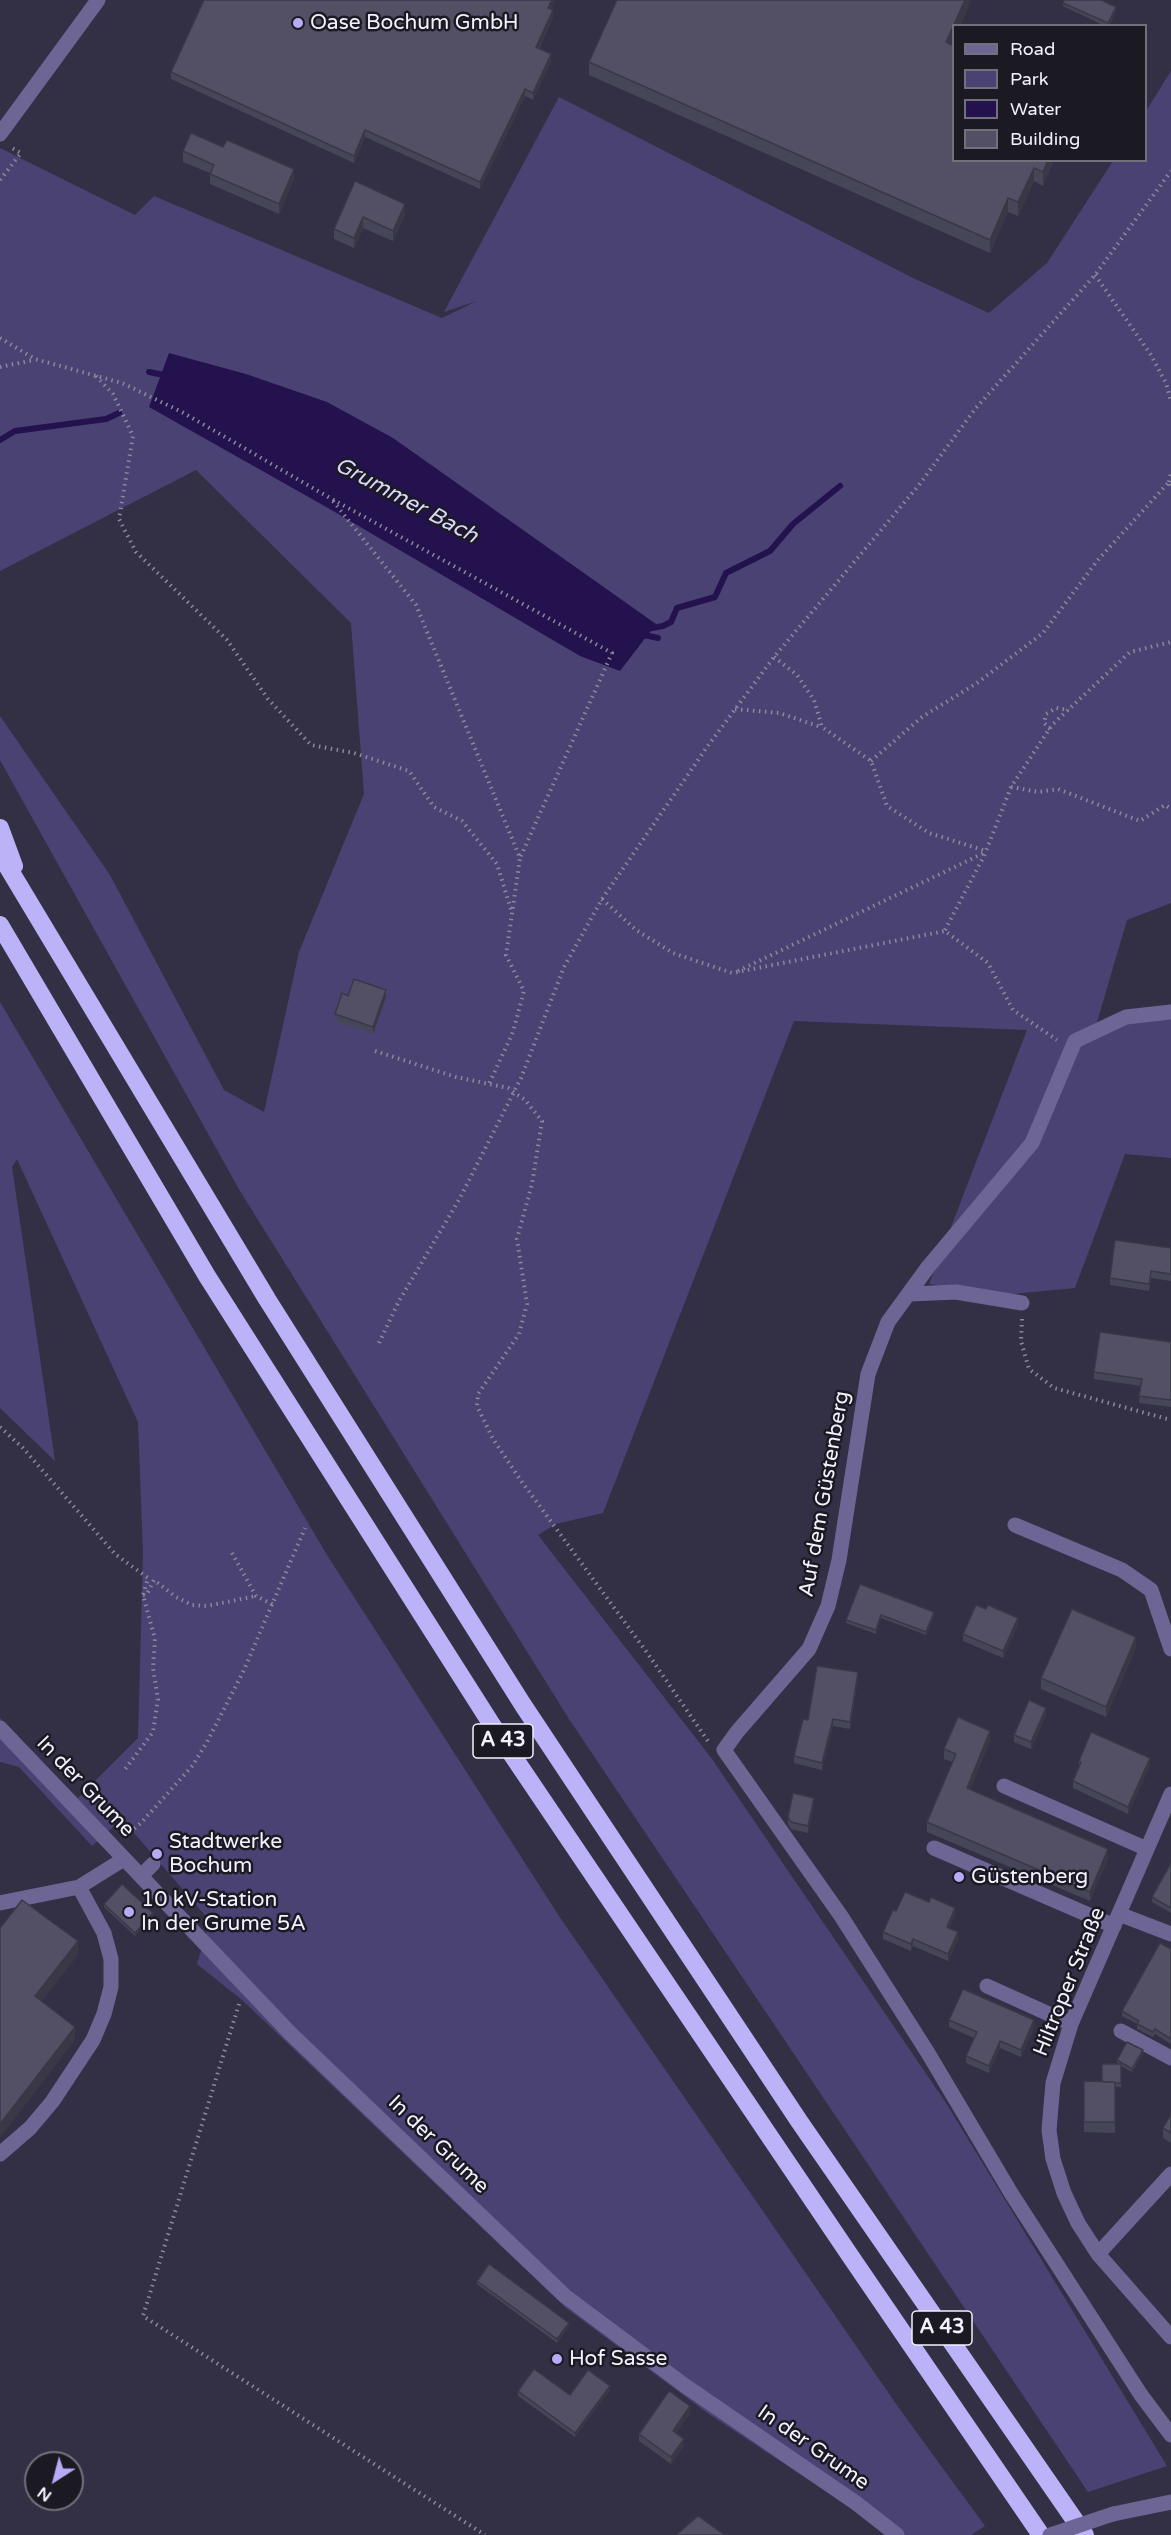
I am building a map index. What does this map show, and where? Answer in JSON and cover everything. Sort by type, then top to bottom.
[{"type":"highway","points":[[0,828],[25,898]]},
{"type":"highway","name":"A 43","points":[[0,854],[267,1299],[523,1705],[799,2121],[1085,2535]]},
{"type":"highway","name":"A 43","points":[[0,925],[207,1276],[492,1725],[1041,2535]]},
{"type":"street","points":[[0,134],[98,0]]},
{"type":"street","points":[[1071,1049],[1075,1041],[1126,1017],[1171,1012]]},
{"type":"street","name":"Auf dem Güstenberg","points":[[724,1750],[808,1649],[828,1606],[839,1560],[868,1374],[888,1322],[928,1267],[1032,1143],[1071,1049]]},
{"type":"street","points":[[910,1294],[956,1292],[1023,1303]]},
{"type":"street","points":[[1014,1525],[1122,1570],[1151,1590],[1171,1649]]},
{"type":"street","name":"In der Grume","points":[[0,1728],[244,1986],[566,2296],[684,2385],[856,2503],[897,2535]]},
{"type":"street","points":[[724,1750],[841,1916],[928,2054],[1011,2193],[1141,2395],[1171,2435]]},
{"type":"street","points":[[1004,1786],[1147,1849]]},
{"type":"street","name":"Hiltroper Straße","points":[[1171,1794],[1071,2024],[1053,2083],[1049,2130],[1053,2159],[1064,2193],[1078,2223],[1098,2254],[1171,2337]]},
{"type":"street","points":[[934,1848],[1117,1920],[1171,1934]]},
{"type":"street","points":[[0,1903],[79,1887],[124,1859]]},
{"type":"street","points":[[141,1876],[153,1864]]},
{"type":"street","points":[[0,2154],[30,2128],[52,2102],[93,2040],[104,2013],[111,1987],[111,1959],[104,1933],[79,1887]]},
{"type":"street","points":[[987,1986],[1071,2024]]},
{"type":"street","points":[[1121,2031],[1171,2058]]},
{"type":"street","points":[[1098,2254],[1171,2174]]},
{"type":"street","points":[[1050,2535],[1113,2514],[1171,2502]]},
{"type":"path","points":[[0,142],[21,153],[0,180]]},
{"type":"path","points":[[379,1343],[399,1301],[460,1198],[525,1072],[564,967],[602,898],[774,657],[919,485],[975,409],[1095,275],[1171,171]]},
{"type":"path","points":[[1095,275],[1151,355],[1166,383],[1171,402]]},
{"type":"path","points":[[0,338],[35,359],[122,383],[182,412],[330,498],[612,653],[520,858],[506,955],[524,991],[513,1032],[489,1084]]},
{"type":"path","points":[[0,367],[35,359]]},
{"type":"path","points":[[96,376],[113,394],[133,436],[119,519],[136,552],[227,640],[268,699],[311,745],[354,753],[409,771],[434,807],[462,821],[497,864],[512,913]]},
{"type":"path","points":[[1171,473],[1171,488]]},
{"type":"path","points":[[871,761],[922,717],[977,683],[1043,633],[1097,561],[1170,480]]},
{"type":"path","points":[[330,498],[416,605],[520,858]]},
{"type":"path","points":[[945,930],[986,851],[1011,787],[1050,729],[1130,652],[1171,642]]},
{"type":"path","points":[[774,657],[797,675],[814,700],[822,727]]},
{"type":"path","points":[[1050,729],[1044,723],[1046,714],[1056,708],[1069,710]]},
{"type":"path","points":[[735,709],[779,713],[822,727],[871,761],[887,806],[929,833],[986,851]]},
{"type":"path","points":[[1011,787],[1039,792],[1058,789],[1140,820],[1164,805],[1171,809]]},
{"type":"path","points":[[732,974],[986,851]]},
{"type":"path","points":[[602,898],[636,930],[673,953],[732,974],[945,930],[988,963],[1013,1011],[1071,1049]]},
{"type":"path","points":[[375,1051],[456,1077],[514,1091],[543,1121],[532,1184],[517,1239],[527,1304],[519,1334],[478,1394],[477,1406],[493,1439],[522,1482],[648,1654],[708,1744],[724,1750]]},
{"type":"path","points":[[1023,1303],[1021,1341],[1029,1369],[1054,1388],[1105,1404],[1171,1420]]},
{"type":"path","points":[[0,1427],[23,1448],[115,1554],[148,1578],[143,1594],[154,1639],[153,1668],[158,1699],[153,1732],[123,1772]]},
{"type":"path","points":[[113,1847],[141,1823],[193,1766],[243,1672],[274,1605],[305,1528]]},
{"type":"path","points":[[232,1553],[255,1596],[274,1605]]},
{"type":"path","points":[[143,1594],[147,1594],[154,1580],[176,1597],[192,1605],[207,1606],[255,1596]]},
{"type":"path","points":[[244,1986],[143,2316],[477,2533],[485,2535]]},
{"type":"green space","points":[[1171,71],[1171,903],[1127,920],[1097,1022],[1171,1015],[1171,1158],[1125,1154],[1075,1288],[1002,1295],[929,1284],[1027,1030],[794,1021],[603,1513],[556,1524],[538,1535],[712,1759],[946,2103],[1167,2466],[1088,2492],[569,1719],[240,1191],[0,760],[0,716],[110,875],[224,1090],[264,1112],[299,952],[364,794],[351,623],[196,470],[0,571],[0,148],[135,215],[154,196],[442,318],[477,301],[444,312],[559,97],[913,278],[989,313],[1047,263],[1112,162],[1147,162],[1147,109]]},
{"type":"green space","points":[[0,1002],[327,1555],[559,1916],[901,2411],[985,2526],[971,2535],[885,2535],[854,2510],[706,2412],[566,2308],[242,2000],[197,1964],[210,1921],[122,1819],[92,1846],[19,1767],[0,1762],[0,1718],[78,1798],[138,1738],[143,1554],[138,1422],[17,1159],[12,1167],[55,1461],[0,1408]]},
{"type":"water","points":[[169,353],[246,374],[327,402],[393,438],[656,624],[620,671],[580,656],[328,508],[149,407]]},
{"type":"building","points":[[204,0],[552,0],[548,8],[553,10],[536,47],[551,54],[533,93],[525,89],[480,182],[365,130],[354,156],[171,72]]},
{"type":"building","points":[[617,0],[965,0],[954,24],[952,24],[946,42],[952,45],[952,162],[1047,162],[1043,172],[1034,168],[1018,202],[1008,198],[990,240],[589,62]]},
{"type":"building","points":[[1064,0],[1101,0],[1116,7],[1108,23],[1063,3]]},
{"type":"building","points":[[191,133],[223,147],[227,140],[294,169],[279,204],[210,174],[214,165],[183,151]]},
{"type":"building","points":[[355,181],[405,204],[393,231],[363,217],[354,238],[334,229]]},
{"type":"building","points":[[354,979],[386,990],[373,1027],[335,1014],[342,993],[348,996]]},
{"type":"building","points":[[1115,1240],[1171,1248],[1171,1274],[1151,1271],[1149,1284],[1110,1278]]},
{"type":"building","points":[[1100,1332],[1171,1342],[1171,1400],[1139,1396],[1142,1379],[1094,1372]]},
{"type":"building","points":[[860,1584],[934,1612],[926,1632],[881,1615],[876,1630],[846,1620]]},
{"type":"building","points":[[976,1605],[986,1609],[988,1605],[1018,1618],[1003,1651],[963,1634]]},
{"type":"building","points":[[1072,1609],[1136,1637],[1106,1707],[1041,1678]]},
{"type":"building","points":[[817,1666],[858,1672],[850,1722],[833,1719],[822,1763],[794,1756],[803,1719],[808,1720]]},
{"type":"building","points":[[1029,1700],[1046,1708],[1031,1742],[1014,1735]]},
{"type":"building","points":[[958,1717],[990,1731],[967,1788],[1108,1849],[1090,1892],[927,1822],[956,1754],[944,1749]]},
{"type":"building","points":[[1091,1732],[1150,1758],[1128,1807],[1073,1781]]},
{"type":"building","points":[[793,1793],[814,1798],[808,1826],[791,1822],[788,1817]]},
{"type":"building","points":[[1171,1863],[1171,1908],[1152,1897]]},
{"type":"building","name":"10 kV-Station In der Grume 5A","points":[[122,1884],[153,1913],[135,1933],[104,1904]]},
{"type":"building","points":[[905,1892],[929,1902],[931,1897],[955,1908],[947,1927],[958,1932],[948,1954],[913,1939],[911,1944],[883,1932],[893,1910],[896,1911]]},
{"type":"building","points":[[22,1900],[78,1941],[35,1996],[75,2027],[0,2124],[0,1928]]},
{"type":"building","points":[[1160,1943],[1171,1949],[1171,2039],[1155,2029],[1153,2032],[1137,2024],[1139,2021],[1122,2011]]},
{"type":"building","points":[[963,1989],[1034,2020],[1021,2050],[1000,2041],[989,2066],[966,2056],[977,2032],[949,2020]]},
{"type":"building","points":[[1127,2042],[1143,2050],[1132,2069],[1117,2060]]},
{"type":"building","points":[[1102,2064],[1121,2064],[1121,2083],[1102,2082]]},
{"type":"building","points":[[1084,2081],[1115,2082],[1115,2122],[1084,2122]]},
{"type":"building","points":[[1171,2114],[1171,2133],[1163,2128]]},
{"type":"building","points":[[489,2264],[569,2323],[557,2339],[477,2281]]},
{"type":"building","points":[[534,2369],[570,2395],[588,2370],[610,2386],[575,2433],[518,2391]]},
{"type":"building","points":[[669,2391],[690,2406],[673,2431],[684,2439],[671,2457],[639,2434]]},
{"type":"building","points":[[698,2516],[725,2535],[676,2535]]},
{"type":"waterway","name":"Grummer Bach","points":[[149,372],[169,376]]},
{"type":"waterway","name":"Grummer Bach","points":[[0,440],[15,431],[106,419],[119,413]]},
{"type":"waterway","points":[[647,629],[671,622],[677,608],[715,597],[726,573],[770,551],[793,524],[840,486]]},
{"type":"waterway","name":"Grummer Bach","points":[[640,634],[658,638]]},
{"type":"place","name":"Oase Bochum GmbH","points":[[298,23]]},
{"type":"place","name":"Stadtwerke Bochum","points":[[157,1854]]},
{"type":"place","name":"Güstenberg","points":[[959,1877]]},
{"type":"place","name":"10 kV-Station In der Grume 5A","points":[[129,1912]]},
{"type":"place","name":"Hof Sasse","points":[[557,2359]]}]
